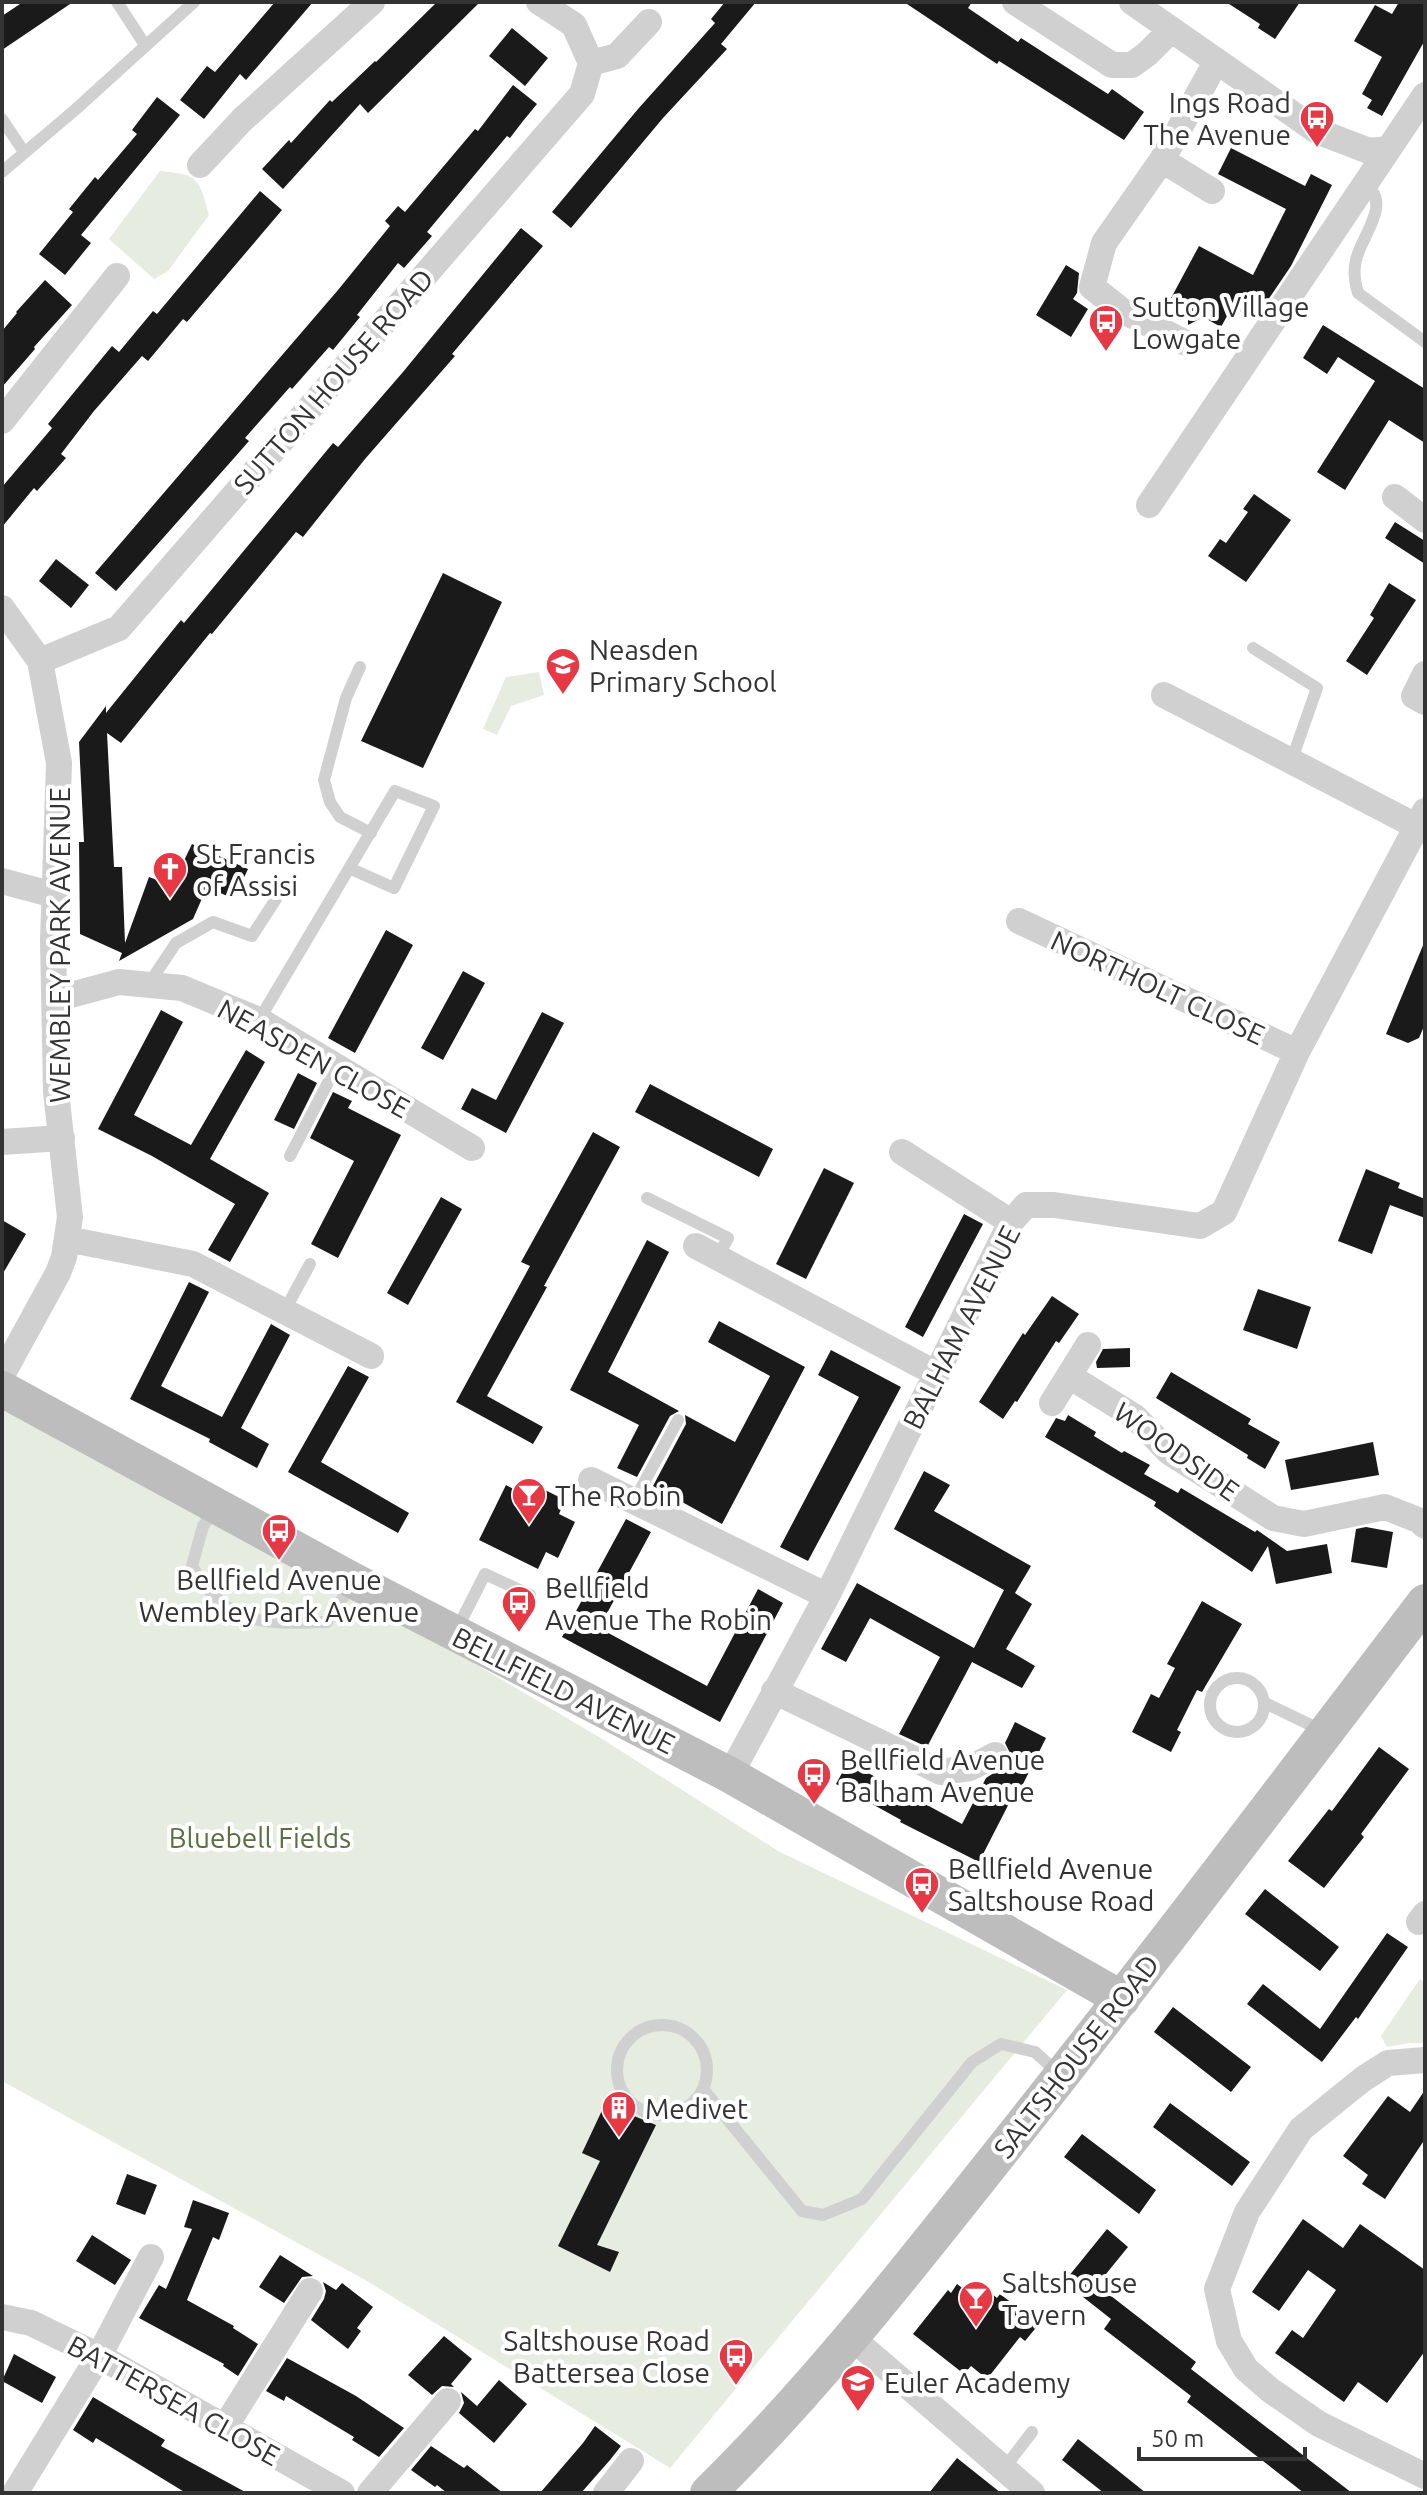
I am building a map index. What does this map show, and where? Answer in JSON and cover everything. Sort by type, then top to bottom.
[{"type":"street","points":[[200,165],[242,120],[372,2]]},
{"type":"street","points":[[539,2],[574,25],[591,63],[617,56],[649,22]]},
{"type":"street","points":[[1015,2],[1112,65],[1132,65],[1171,30]]},
{"type":"street","points":[[1132,2],[1317,131],[1369,151],[1388,149]]},
{"type":"street","points":[[1186,343],[1121,310],[1092,287],[1104,243],[1162,160],[1216,62]]},
{"type":"street","name":"SUTTON HOUSE ROAD","points":[[40,661],[119,628],[582,94],[591,63]]},
{"type":"street","points":[[1149,505],[1388,149],[1422,107]]},
{"type":"street","points":[[1162,160],[1212,191]]},
{"type":"street","points":[[2,421],[117,276]]},
{"type":"street","points":[[1395,497],[1423,518]]},
{"type":"street","name":"WEMBLEY PARK AVENUE","points":[[2,608],[40,661],[59,763],[54,895],[56,1092],[70,1217],[58,1273],[2,1375]]},
{"type":"street","points":[[1425,674],[1414,696],[1425,702]]},
{"type":"street","points":[[1164,695],[1291,762],[1420,819]]},
{"type":"street","name":"BALHAM AVENUE","points":[[730,1775],[827,1596],[1011,1222],[1026,1205],[1054,1205],[1200,1226],[1224,1212],[1297,1052],[1420,819]]},
{"type":"street","points":[[2,881],[54,895]]},
{"type":"street","name":"NORTHOLT CLOSE","points":[[1019,921],[1297,1052]]},
{"type":"street","name":"NEASDEN CLOSE","points":[[56,999],[119,982],[182,988],[259,1020],[472,1148]]},
{"type":"street","points":[[2,1142],[62,1138]]},
{"type":"street","points":[[902,1152],[1011,1222]]},
{"type":"street","points":[[67,1239],[193,1264],[371,1356]]},
{"type":"street","points":[[706,1252],[937,1374]]},
{"type":"street","points":[[1052,1403],[1088,1345]]},
{"type":"street","name":"WOODSIDE","points":[[1069,1376],[1135,1417],[1169,1452],[1273,1518],[1304,1524],[1385,1507],[1425,1526]]},
{"type":"street","name":"BELLFIELD AVENUE","points":[[2,1389],[354,1581],[730,1775],[1122,1999]]},
{"type":"street","points":[[591,1480],[827,1596]]},
{"type":"street","name":"SALTSHOUSE ROAD","points":[[708,2493],[852,2338],[1122,1999],[1425,1602]]},
{"type":"street","points":[[774,1691],[941,1772],[970,1768],[995,1755]]},
{"type":"street","points":[[1425,2060],[1388,2063],[1301,2129],[1247,2212],[1217,2289],[1229,2341],[1246,2369],[1319,2424],[1425,2476]]},
{"type":"street","points":[[15,2493],[99,2356],[151,2257]]},
{"type":"street","points":[[225,2427],[310,2291]]},
{"type":"street","name":"BATTERSEA CLOSE","points":[[2,2317],[31,2323],[99,2356],[342,2493]]},
{"type":"street","points":[[852,2338],[1032,2493]]},
{"type":"street","points":[[370,2493],[448,2401]]},
{"type":"street","points":[[606,2493],[631,2461]]},
{"type":"lane","points":[[117,2],[145,45]]},
{"type":"lane","points":[[2,172],[194,2]]},
{"type":"lane","points":[[2,119],[24,152]]},
{"type":"lane","points":[[1365,184],[1376,195],[1377,203],[1354,265],[1358,293],[1425,342]]},
{"type":"lane","points":[[1253,648],[1317,688],[1291,762]]},
{"type":"lane","points":[[360,667],[346,698],[324,780],[330,802],[340,817],[371,833]]},
{"type":"lane","points":[[259,1020],[395,791],[434,806],[394,888],[351,869]]},
{"type":"lane","points":[[148,985],[176,943],[213,922],[252,936],[276,899]]},
{"type":"lane","points":[[290,1156],[336,1067]]},
{"type":"lane","points":[[647,1198],[728,1238],[706,1252]]},
{"type":"lane","points":[[285,1310],[310,1264]]},
{"type":"lane","points":[[634,1501],[678,1420]]},
{"type":"lane","points":[[217,1507],[203,1526],[192,1566],[207,1592],[232,1612],[245,1618],[293,1623],[327,1622],[354,1581]]},
{"type":"lane","points":[[454,1634],[485,1574],[530,1595]]},
{"type":"lane","points":[[1265,1703],[1260,1720],[1247,1731],[1239,1732],[1216,1723],[1210,1706],[1216,1689],[1231,1679],[1250,1681],[1257,1686],[1265,1703],[1326,1732]]},
{"type":"lane","points":[[660,2025],[675,2027],[689,2034],[699,2045],[705,2059],[703,2089],[683,2110],[655,2115],[641,2110],[621,2090],[617,2062],[622,2048],[632,2036],[645,2028],[660,2025]]},
{"type":"lane","points":[[703,2089],[802,2211],[823,2215],[862,2199],[972,2062],[1001,2044],[1035,2052],[1061,2076]]},
{"type":"lane","points":[[1003,2470],[1032,2432]]},
{"type":"green space","points":[[160,171],[182,174],[195,180],[209,215],[168,271],[154,279],[109,239]]},
{"type":"green space","points":[[539,672],[544,695],[511,706],[497,735],[483,729],[506,677]]},
{"type":"green space","name":"Bluebell Fields","points":[[2,1408],[423,1633],[599,1737],[778,1851],[1067,1990],[670,2468],[367,2281],[2,2081]]},
{"type":"green space","points":[[1420,1979],[1425,1983],[1425,2043],[1387,2047],[1381,2036]]},
{"type":"building","points":[[23,2],[73,2],[2,50],[2,16]]},
{"type":"building","points":[[275,2],[313,2],[246,80],[240,74],[204,119],[180,100],[207,66],[215,72]]},
{"type":"building","points":[[437,2],[480,2],[368,113],[360,104],[283,189],[262,169],[289,140],[291,143],[330,100],[332,102],[376,62]]},
{"type":"building","points":[[725,2],[756,2],[721,44],[727,49],[663,118],[571,228],[552,212],[715,23],[711,19]]},
{"type":"building","points":[[904,2],[972,2],[968,8],[1018,42],[1021,38],[1108,94],[1112,89],[1144,112],[1124,140],[999,61],[997,64]]},
{"type":"building","points":[[1226,2],[1300,2],[1275,39],[1258,28],[1260,24]]},
{"type":"building","points":[[1399,2],[1425,2],[1425,40],[1382,116],[1367,108],[1372,100],[1362,94],[1382,57],[1354,41],[1375,5],[1392,14]]},
{"type":"building","points":[[512,28],[548,58],[525,86],[489,56]]},
{"type":"building","points":[[513,85],[537,104],[427,232],[432,236],[404,268],[398,263],[333,350],[329,347],[292,389],[290,387],[245,438],[249,441],[116,591],[95,573],[338,290],[390,226],[385,221],[398,206],[405,212],[475,129],[478,131]]},
{"type":"building","points":[[157,97],[180,115],[81,235],[91,243],[65,275],[39,254],[73,212],[69,209],[95,177],[98,180],[137,134],[132,130]]},
{"type":"building","points":[[1231,148],[1305,186],[1311,174],[1332,185],[1291,266],[1255,319],[1232,307],[1221,327],[1203,317],[1188,325],[1188,310],[1170,300],[1199,246],[1253,275],[1286,209],[1218,174]]},
{"type":"building","points":[[260,191],[282,210],[187,322],[183,319],[148,361],[142,356],[61,454],[66,458],[37,491],[34,488],[2,527],[2,487],[52,428],[48,424],[112,346],[119,352],[153,311],[157,314]]},
{"type":"building","points":[[521,228],[543,246],[452,354],[455,356],[365,459],[303,537],[296,532],[121,743],[107,733],[114,867],[122,867],[125,943],[149,877],[165,883],[178,873],[192,844],[248,869],[234,899],[207,887],[193,919],[119,961],[122,953],[80,934],[79,842],[84,842],[79,742],[181,620],[184,623],[333,443],[338,447],[403,372]]},
{"type":"building","points":[[1066,265],[1079,273],[1077,293],[1073,299],[1088,309],[1071,337],[1036,315]]},
{"type":"building","points":[[45,280],[72,305],[2,387],[2,331]]},
{"type":"building","points":[[1323,325],[1425,389],[1425,443],[1389,420],[1345,490],[1317,472],[1375,381],[1338,357],[1327,374],[1303,358]]},
{"type":"building","points":[[1254,494],[1291,520],[1246,582],[1208,556],[1220,539],[1226,543],[1248,512],[1243,509]]},
{"type":"building","points":[[1395,522],[1425,541],[1425,564],[1385,538]]},
{"type":"building","points":[[56,559],[89,585],[71,608],[39,581]]},
{"type":"building","points":[[443,573],[502,602],[423,768],[361,741]]},
{"type":"building","points":[[1389,583],[1416,600],[1367,675],[1346,661],[1374,618],[1370,615]]},
{"type":"building","points":[[386,930],[413,945],[355,1053],[328,1038]]},
{"type":"building","points":[[1424,943],[1425,1024],[1419,1038],[1408,1043],[1386,1034]]},
{"type":"building","points":[[463,971],[485,983],[443,1060],[421,1048]]},
{"type":"building","points":[[161,1010],[183,1022],[134,1115],[191,1145],[246,1050],[265,1062],[210,1159],[269,1193],[230,1262],[208,1250],[235,1204],[98,1129]]},
{"type":"building","points":[[542,1012],[564,1023],[506,1133],[461,1109],[472,1088],[496,1100]]},
{"type":"building","points":[[298,1073],[317,1083],[294,1129],[274,1120]]},
{"type":"building","points":[[650,1084],[773,1149],[759,1177],[635,1112]]},
{"type":"building","points":[[333,1092],[352,1101],[348,1108],[401,1135],[338,1258],[311,1244],[354,1161],[310,1138]]},
{"type":"building","points":[[593,1132],[620,1147],[487,1396],[543,1427],[533,1444],[456,1402],[530,1266],[521,1262]]},
{"type":"building","points":[[824,1168],[854,1183],[806,1279],[776,1264]]},
{"type":"building","points":[[1366,1169],[1400,1183],[1398,1188],[1425,1199],[1425,1218],[1390,1205],[1372,1254],[1338,1241]]},
{"type":"building","points":[[441,1197],[462,1209],[408,1305],[387,1293]]},
{"type":"building","points":[[964,1214],[983,1224],[923,1337],[905,1327]]},
{"type":"building","points":[[2,1220],[26,1234],[2,1275]]},
{"type":"building","points":[[647,1240],[669,1252],[608,1372],[679,1411],[670,1416],[637,1477],[617,1468],[639,1425],[570,1390]]},
{"type":"building","points":[[189,1282],[209,1292],[161,1386],[222,1417],[271,1324],[290,1335],[241,1428],[269,1444],[257,1468],[209,1442],[210,1439],[130,1399]]},
{"type":"building","points":[[1258,1289],[1311,1307],[1297,1349],[1243,1330]]},
{"type":"building","points":[[1052,1296],[1079,1314],[1059,1343],[1056,1341],[1003,1419],[979,1402],[1023,1333],[1025,1335]]},
{"type":"building","points":[[719,1321],[805,1367],[722,1524],[653,1486],[686,1424],[685,1415],[735,1442],[770,1376],[708,1342]]},
{"type":"building","points":[[1130,1348],[1130,1367],[1097,1368],[1096,1362],[1103,1349]]},
{"type":"building","points":[[831,1350],[901,1387],[808,1561],[780,1547],[859,1397],[818,1375]]},
{"type":"building","points":[[348,1366],[369,1377],[321,1462],[409,1513],[398,1533],[288,1472]]},
{"type":"building","points":[[1171,1372],[1251,1419],[1248,1424],[1280,1442],[1265,1469],[1247,1458],[1248,1455],[1156,1398]]},
{"type":"building","points":[[1068,1415],[1096,1432],[1094,1436],[1150,1465],[1144,1474],[1178,1493],[1181,1488],[1255,1532],[1257,1530],[1287,1551],[1327,1544],[1332,1573],[1276,1584],[1268,1546],[1252,1572],[1154,1506],[1156,1502],[1045,1437],[1056,1418],[1065,1421]]},
{"type":"building","points":[[1373,1442],[1379,1475],[1291,1490],[1285,1460]]},
{"type":"building","points":[[924,1471],[950,1485],[934,1511],[1031,1566],[1015,1593],[1032,1604],[1006,1649],[1035,1666],[1022,1688],[972,1662],[927,1747],[899,1734],[940,1657],[870,1618],[846,1662],[821,1649],[857,1583],[974,1648],[1004,1590],[894,1529]]},
{"type":"building","points":[[525,1480],[565,1500],[559,1514],[575,1522],[558,1558],[546,1552],[538,1569],[479,1540],[506,1485],[519,1492]]},
{"type":"building","points":[[626,1519],[651,1532],[599,1628],[707,1686],[758,1589],[783,1603],[720,1722],[562,1637]]},
{"type":"building","points":[[1366,1527],[1393,1532],[1387,1568],[1351,1562],[1356,1529]]},
{"type":"building","points":[[1202,1601],[1242,1624],[1202,1692],[1197,1690],[1177,1730],[1181,1732],[1171,1752],[1132,1732],[1151,1694],[1159,1698],[1175,1668],[1167,1664]]},
{"type":"building","points":[[1015,1722],[1046,1738],[979,1862],[900,1822],[836,1784],[848,1762],[962,1824],[986,1778],[1009,1763],[1011,1755],[1005,1743]]},
{"type":"building","points":[[1379,1747],[1409,1769],[1361,1834],[1364,1837],[1324,1888],[1288,1861],[1329,1809],[1332,1811]]},
{"type":"building","points":[[1265,1889],[1339,1947],[1320,1971],[1245,1914]]},
{"type":"building","points":[[1387,1933],[1408,1947],[1358,2019],[1356,2017],[1322,2062],[1247,2004],[1263,1984],[1320,2029]]},
{"type":"building","points":[[1173,2007],[1251,2067],[1231,2092],[1154,2032]]},
{"type":"building","points":[[1425,2090],[1425,2139],[1385,2199],[1362,2184],[1368,2175],[1343,2156],[1388,2096],[1410,2112]]},
{"type":"building","points":[[1170,2103],[1250,2162],[1232,2186],[1153,2127]]},
{"type":"building","points":[[605,2104],[656,2125],[597,2245],[619,2252],[610,2272],[558,2246],[600,2161],[582,2153]]},
{"type":"building","points":[[1082,2134],[1156,2190],[1139,2214],[1064,2157]]},
{"type":"building","points":[[127,2174],[157,2185],[145,2215],[116,2204]]},
{"type":"building","points":[[193,2200],[229,2213],[219,2240],[213,2237],[187,2300],[234,2326],[258,2344],[238,2376],[224,2364],[139,2318],[159,2285],[166,2289],[192,2229],[184,2227]]},
{"type":"building","points":[[1303,2219],[1343,2248],[1360,2224],[1425,2270],[1425,2351],[1387,2403],[1358,2382],[1344,2402],[1275,2353],[1292,2330],[1303,2338],[1336,2290],[1308,2270],[1279,2311],[1252,2292]]},
{"type":"building","points":[[1107,2229],[1128,2247],[1097,2285],[1196,2362],[1191,2369],[1352,2493],[1304,2493],[1187,2402],[1191,2396],[1104,2329],[1111,2319],[1064,2282]]},
{"type":"building","points":[[92,2235],[131,2260],[115,2285],[76,2261]]},
{"type":"building","points":[[280,2255],[313,2276],[302,2277],[284,2303],[259,2287]]},
{"type":"building","points":[[323,2282],[336,2290],[342,2283],[373,2307],[357,2328],[361,2331],[348,2349],[311,2320],[324,2299],[326,2291]]},
{"type":"building","name":"Saltshouse Tavern","points":[[978,2283],[997,2298],[1000,2294],[1039,2324],[1025,2341],[1020,2337],[987,2379],[971,2366],[964,2374],[913,2334],[948,2290],[951,2293],[957,2284],[969,2293]]},
{"type":"building","points":[[444,2336],[472,2359],[451,2384],[454,2387],[442,2386],[432,2395],[408,2375]]},
{"type":"building","points":[[14,2354],[56,2377],[42,2403],[2,2381]]},
{"type":"building","points":[[287,2358],[356,2396],[404,2428],[379,2457],[352,2440],[354,2437],[286,2396],[284,2401],[266,2391]]},
{"type":"building","points":[[499,2380],[527,2404],[494,2443],[459,2413],[464,2403],[461,2392],[477,2406]]},
{"type":"building","points":[[93,2397],[165,2440],[161,2446],[247,2493],[186,2493],[96,2438],[93,2443],[73,2430]]},
{"type":"building","points":[[595,2426],[621,2446],[610,2460],[581,2493],[540,2493],[583,2443]]},
{"type":"building","points":[[1078,2439],[1146,2493],[1104,2493],[1062,2460]]},
{"type":"building","points":[[431,2446],[464,2468],[467,2465],[503,2493],[447,2493],[437,2485],[435,2487],[411,2470]]},
{"type":"building","points":[[957,2458],[1001,2493],[929,2493]]},
{"type":"place","name":"Ings Road The Avenue","points":[[1317,149]]},
{"type":"place","name":"Sutton Village Lowgate","points":[[1106,353]]},
{"type":"place","name":"Neasden Primary School","points":[[563,696]]},
{"type":"place","name":"St Francis of Assisi","points":[[170,900]]},
{"type":"place","name":"The Robin","points":[[529,1526]]},
{"type":"place","name":"Bellfield Avenue Wembley Park Avenue","points":[[279,1562]]},
{"type":"place","name":"Bellfield Avenue The Robin","points":[[519,1634]]},
{"type":"place","name":"Bellfield Avenue Balham Avenue","points":[[814,1806]]},
{"type":"place","name":"Bellfield Avenue Saltshouse Road","points":[[922,1915]]},
{"type":"place","name":"Medivet","points":[[619,2139]]},
{"type":"place","name":"Saltshouse Tavern","points":[[976,2329]]},
{"type":"place","name":"Saltshouse Road Battersea Close","points":[[736,2387]]},
{"type":"place","name":"Euler Academy","points":[[858,2413]]}]
